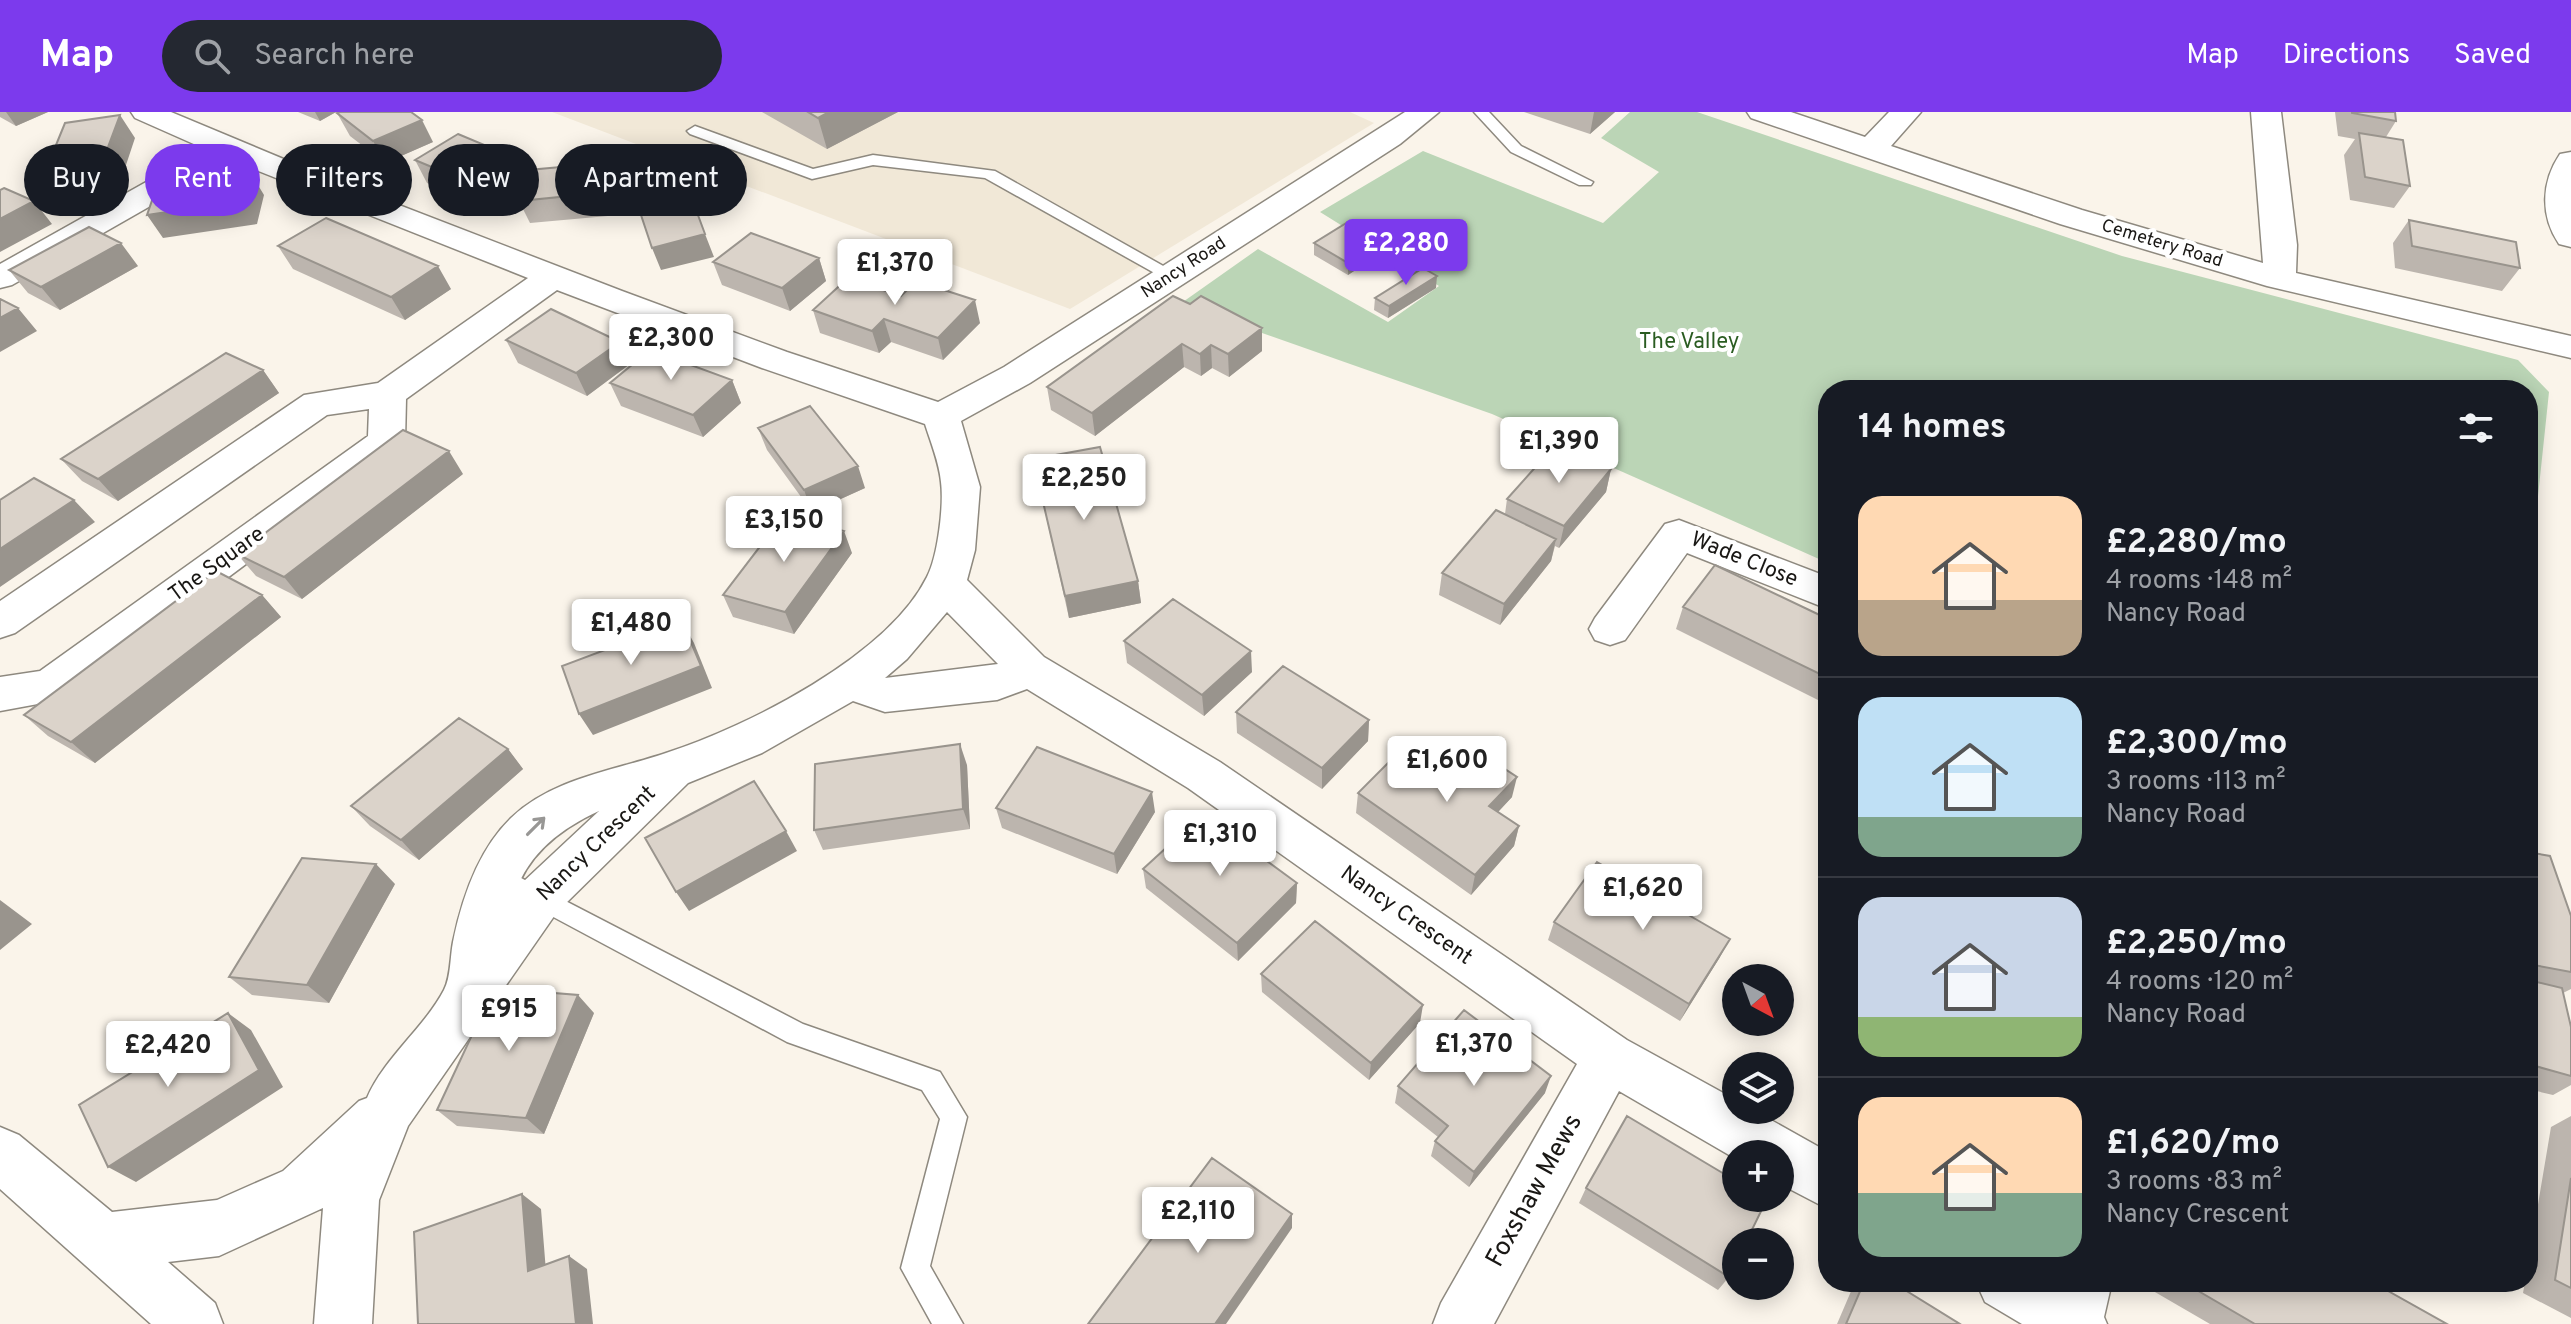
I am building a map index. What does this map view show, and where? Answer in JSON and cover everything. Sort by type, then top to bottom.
[{"type":"street","points":[[146,112],[217,144]]},
{"type":"street","name":"Nancy Road","points":[[941,416],[1017,375],[1389,138],[1424,112]]},
{"type":"street","name":"Cemetery Road","points":[[1762,112],[2071,217],[2279,279],[2571,347]]},
{"type":"street","points":[[1870,150],[1906,112]]},
{"type":"street","points":[[2266,112],[2280,245],[2279,279]]},
{"type":"street","points":[[260,161],[863,392],[941,416],[961,481],[958,529],[945,584],[1029,669],[997,683],[885,695],[850,683]]},
{"type":"street","points":[[2571,161],[2559,180],[2565,194],[2571,237]]},
{"type":"street","points":[[0,278],[145,196]]},
{"type":"street","points":[[0,622],[317,404],[388,394],[554,276]]},
{"type":"street","name":"The Square","points":[[0,694],[50,687],[386,441],[388,394]]},
{"type":"street","name":"Wade Close","points":[[1610,629],[1679,534],[1818,590]]},
{"type":"street","name":"Nancy Crescent","points":[[469,998],[480,930],[498,876],[510,853],[545,817],[592,791],[673,770],[772,727],[850,683],[904,635],[945,584]]},
{"type":"street","name":"Nancy Crescent","points":[[1029,669],[1204,775],[1609,1057],[1755,1140]]},
{"type":"street","name":"Nancy Crescent","points":[[102,1241],[219,1228],[302,1190],[388,1110],[540,897],[673,770]]},
{"type":"street","name":"Foxshaw Mews","points":[[1462,1324],[1609,1057]]},
{"type":"street","name":"Nancy Crescent","points":[[343,1324],[351,1200],[388,1110]]},
{"type":"street","points":[[0,1154],[194,1324]]},
{"type":"street","name":"Nancy Crescent","points":[[1794,1162],[1818,1176]]},
{"type":"street","points":[[2032,1292],[2079,1309]]},
{"type":"lane","points":[[1481,112],[1516,149],[1585,182]]},
{"type":"lane","points":[[695,131],[812,174],[873,160],[989,174],[1173,276]]},
{"type":"lane","points":[[498,876],[796,1034],[931,1081],[954,1117],[915,1268],[948,1324]]},
{"type":"shaded area","points":[[552,112],[1350,112],[1374,123],[1070,309],[747,186],[747,144],[636,144]]},
{"type":"green space","name":"The Valley","points":[[1630,112],[1697,112],[2122,256],[2518,360],[2537,380],[1818,380],[1818,559],[1492,414],[1180,304],[1258,249],[1388,322],[1439,286],[1320,212],[1423,151],[1603,223],[1659,172],[1601,138]]},
{"type":"green space","name":"The Valley","points":[[2538,381],[2549,392],[2538,496]]},
{"type":"building","points":[[411,112],[422,120],[373,141],[337,113]]},
{"type":"building","points":[[808,112],[829,112],[818,118]]},
{"type":"building","points":[[2395,112],[2396,121],[2352,113]]},
{"type":"building","points":[[120,115],[109,144],[56,144],[65,123]]},
{"type":"building","points":[[2359,133],[2403,140],[2410,186],[2365,177]]},
{"type":"building","points":[[458,134],[482,144],[441,144]]},
{"type":"building","points":[[428,152],[428,165],[415,160]]},
{"type":"building","points":[[555,168],[555,197],[539,199],[539,169]]},
{"type":"building","points":[[4,188],[24,197],[24,206],[0,219],[0,190]]},
{"type":"building","points":[[641,216],[698,216],[705,234],[652,248]]},
{"type":"building","points":[[326,218],[438,266],[391,297],[278,246]]},
{"type":"building","points":[[2409,220],[2516,242],[2520,268],[2412,246]]},
{"type":"building","points":[[1348,222],[1382,242],[1348,263],[1314,243]]},
{"type":"building","points":[[89,227],[121,243],[41,287],[9,270]]},
{"type":"building","points":[[751,233],[819,258],[782,288],[713,262]]},
{"type":"building","points":[[1423,268],[1437,276],[1389,306],[1375,298]]},
{"type":"building","points":[[848,278],[901,296],[916,281],[975,300],[938,338],[884,319],[872,331],[813,310]]},
{"type":"building","points":[[1173,296],[1190,304],[1201,296],[1262,328],[1228,354],[1211,345],[1200,354],[1182,344],[1092,413],[1047,387]]},
{"type":"building","points":[[0,299],[18,308],[0,318]]},
{"type":"building","points":[[551,309],[620,342],[576,373],[506,340]]},
{"type":"building","points":[[650,350],[732,380],[693,415],[610,383]]},
{"type":"building","points":[[226,353],[263,370],[98,479],[61,459]]},
{"type":"building","points":[[810,406],[858,466],[804,490],[758,428]]},
{"type":"building","points":[[403,430],[449,451],[284,577],[237,554]]},
{"type":"building","points":[[1556,444],[1611,469],[1564,526],[1507,499]]},
{"type":"building","points":[[1100,447],[1138,581],[1065,596],[1033,459]]},
{"type":"building","points":[[34,478],[74,500],[0,549],[0,500]]},
{"type":"building","points":[[1496,510],[1556,539],[1504,604],[1442,573]]},
{"type":"building","points":[[784,515],[844,531],[785,612],[723,595]]},
{"type":"building","points":[[1715,565],[1818,614],[1818,673],[1683,607]]},
{"type":"building","points":[[216,571],[262,595],[71,742],[24,715]]},
{"type":"building","points":[[1173,599],[1251,651],[1202,695],[1124,641]]},
{"type":"building","points":[[682,621],[701,666],[579,714],[562,666]]},
{"type":"building","points":[[1283,666],[1369,720],[1322,768],[1236,712]]},
{"type":"building","points":[[459,718],[508,749],[401,840],[351,806]]},
{"type":"building","points":[[960,744],[963,809],[814,830],[815,764]]},
{"type":"building","points":[[1406,745],[1448,774],[1473,748],[1517,777],[1489,806],[1519,826],[1475,875],[1358,793]]},
{"type":"building","points":[[1037,747],[1152,792],[1114,854],[996,808]]},
{"type":"building","points":[[754,781],[786,831],[676,892],[645,838]]},
{"type":"building","points":[[1203,814],[1297,883],[1237,943],[1143,869]]},
{"type":"building","points":[[2538,854],[2550,856],[2571,916],[2571,972],[2538,966]]},
{"type":"building","points":[[302,858],[376,864],[307,985],[229,977]]},
{"type":"building","points":[[1597,862],[1730,939],[1689,1004],[1554,922]]},
{"type":"building","points":[[1315,921],[1423,1005],[1371,1063],[1261,974]]},
{"type":"building","points":[[2538,982],[2562,988],[2571,1027],[2571,1076],[2538,1067]]},
{"type":"building","points":[[494,988],[578,995],[526,1118],[437,1110]]},
{"type":"building","points":[[1464,1010],[1551,1076],[1474,1172],[1435,1141],[1448,1126],[1398,1086]]},
{"type":"building","points":[[228,1013],[259,1070],[108,1167],[79,1105]]},
{"type":"building","points":[[1627,1116],[1722,1173],[1722,1212],[1761,1212],[1753,1228],[1722,1228],[1722,1273],[1586,1188]]},
{"type":"building","points":[[1212,1158],[1292,1214],[1215,1324],[1088,1324]]},
{"type":"building","points":[[2571,1178],[2571,1288],[2555,1280]]},
{"type":"building","points":[[522,1194],[528,1271],[569,1256],[576,1324],[418,1324],[414,1232]]},
{"type":"building","points":[[1860,1292],[1908,1292],[1960,1324],[1846,1324]]},
{"type":"building","points":[[2200,1292],[2390,1292],[2447,1324],[2255,1324]]}]
